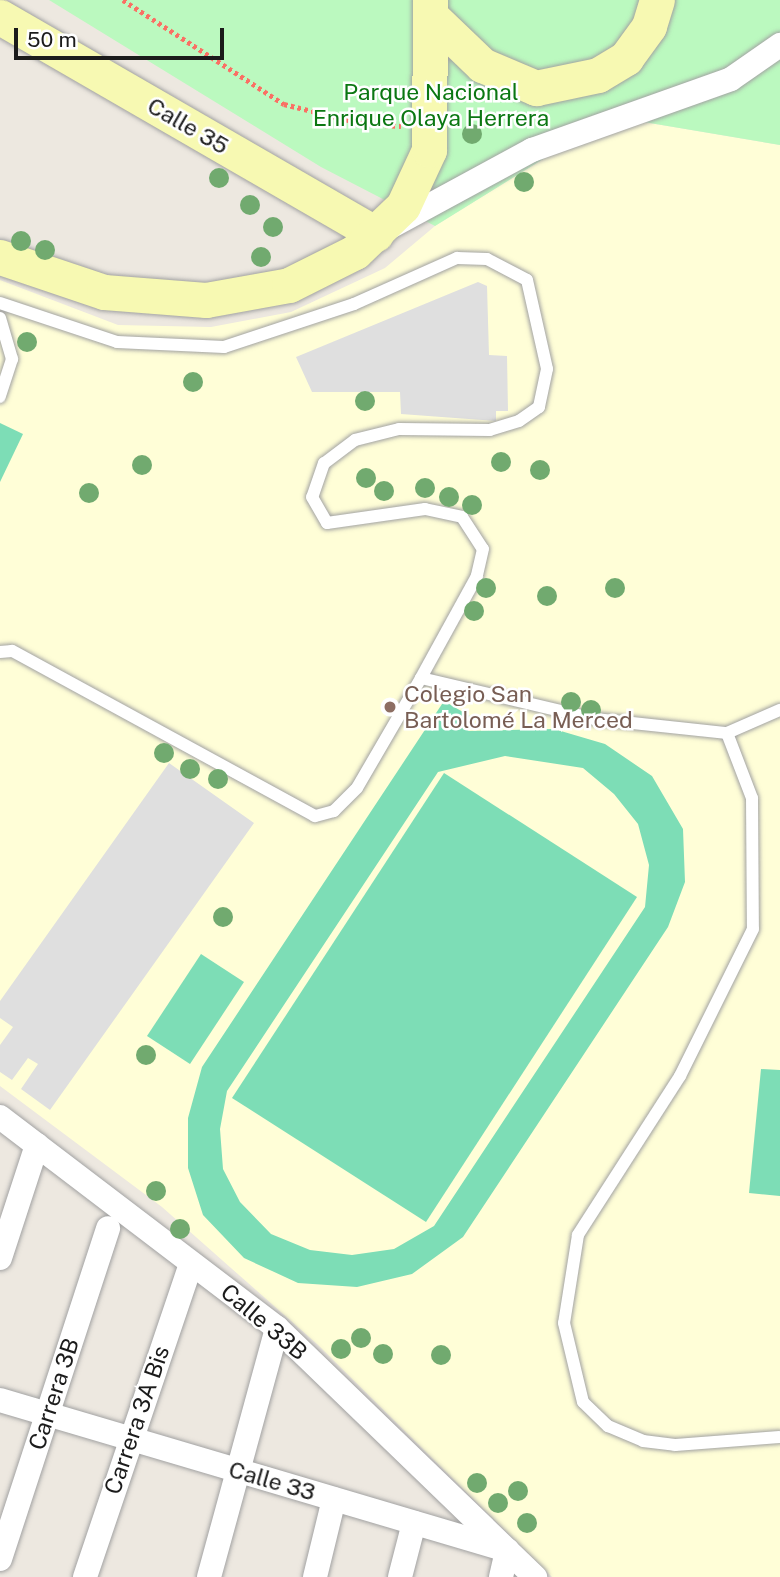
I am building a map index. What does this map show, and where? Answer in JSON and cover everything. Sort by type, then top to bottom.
[{"type":"street","points":[[431,8],[482,65],[511,82],[561,86],[626,58],[649,26],[657,0]]},
{"type":"street","points":[[376,234],[420,178],[432,127],[431,8]]},
{"type":"street","name":"Calle 35","points":[[0,17],[376,234]]},
{"type":"street","points":[[0,257],[104,292],[206,299],[289,285],[376,234],[532,150],[731,79],[780,45]]},
{"type":"street","name":"Calle 33B","points":[[0,1117],[277,1328],[507,1551]]},
{"type":"street","points":[[0,1258],[37,1145]]},
{"type":"street","name":"Carrera 3B","points":[[0,1559],[108,1228]]},
{"type":"street","name":"Carrera 3A Bis","points":[[85,1577],[191,1264]]},
{"type":"street","points":[[209,1577],[277,1328]]},
{"type":"street","name":"Calle 33","points":[[0,1400],[129,1441],[507,1551],[535,1577]]},
{"type":"street","points":[[315,1577],[334,1499]]},
{"type":"street","points":[[400,1577],[414,1523]]},
{"type":"street","points":[[501,1577],[507,1551]]},
{"type":"lane","points":[[0,303],[117,342],[224,347],[354,304],[457,258],[487,260],[527,280],[547,369],[539,407],[490,430],[398,429],[355,440],[324,463],[312,497],[327,523],[425,509],[462,517],[476,532],[483,549],[477,576],[421,678],[358,788],[334,811],[315,816],[12,651],[0,652]]},
{"type":"lane","points":[[0,318],[12,359],[0,397]]},
{"type":"lane","points":[[421,678],[595,719],[727,733],[780,710]]},
{"type":"lane","points":[[727,733],[752,798],[753,929],[680,1076],[578,1235],[564,1323],[583,1402],[608,1426],[643,1441],[675,1445],[780,1437]]},
{"type":"path","points":[[123,0],[284,104],[364,124],[432,127]]},
{"type":"shaded area","name":"Colegio San Bartolomé La Merced","points":[[626,119],[780,145],[780,1577],[552,1577],[317,1344],[162,1207],[0,1086],[0,280],[118,325],[211,327],[291,312],[385,268],[435,226],[548,156]]},
{"type":"shaded area","points":[[478,282],[487,286],[489,355],[507,356],[508,411],[496,411],[496,421],[401,414],[400,392],[312,392],[296,357]]},
{"type":"shaded area","points":[[169,763],[254,823],[50,1110],[21,1089],[38,1064],[28,1058],[12,1080],[0,1072],[0,1045],[13,1027],[0,1018],[0,1001]]},
{"type":"green space","name":"Parque Nacional Enrique Olaya Herrera","points":[[49,0],[780,0],[780,145],[626,119],[548,156],[435,226],[321,167]]},
{"type":"green space","points":[[0,423],[23,434],[0,482]]},
{"type":"green space","points":[[444,701],[475,719],[468,731],[554,729],[605,744],[652,776],[683,829],[685,882],[668,927],[463,1237],[412,1274],[357,1287],[298,1283],[244,1258],[203,1215],[188,1168],[188,1118],[202,1067]],"holes":[[[505,756],[583,768],[614,794],[638,824],[649,865],[645,907],[434,1226],[394,1249],[352,1255],[310,1250],[271,1234],[240,1202],[223,1169],[220,1129],[227,1091],[438,772]]]},
{"type":"green space","points":[[444,773],[637,897],[426,1222],[232,1098]]},
{"type":"green space","points":[[201,954],[244,982],[190,1064],[147,1036]]},
{"type":"green space","points":[[761,1069],[780,1070],[780,1196],[749,1193]]},
{"type":"place","name":"Colegio San Bartolomé La Merced","points":[[390,707]]}]
